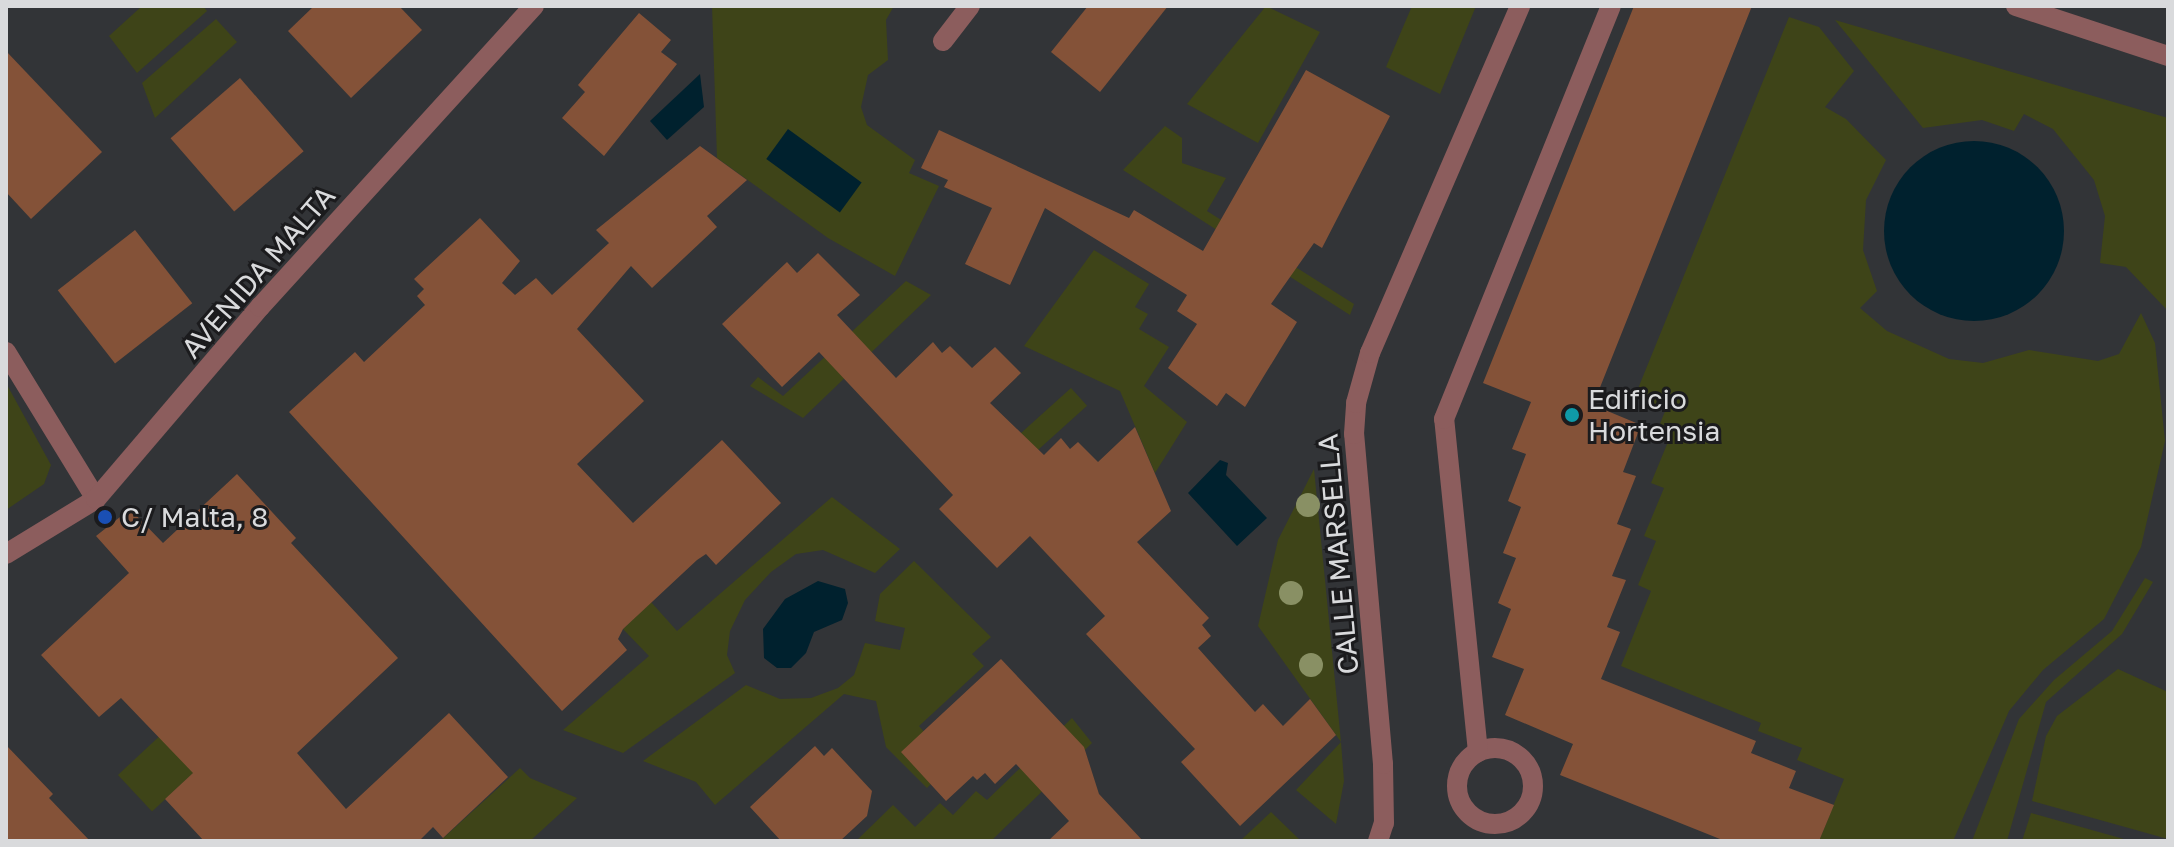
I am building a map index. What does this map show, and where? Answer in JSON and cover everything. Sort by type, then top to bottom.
[{"type":"street","name":"AVENIDA MALTA","points":[[6,554],[96,499],[260,307],[534,6]]},
{"type":"street","points":[[943,41],[970,6]]},
{"type":"street","name":"CALLE MARSELLA","points":[[1378,841],[1384,785],[1354,434],[1356,403],[1370,353],[1520,6]]},
{"type":"street","points":[[1478,752],[1444,419],[1611,6]]},
{"type":"street","points":[[2016,6],[2168,56]]},
{"type":"street","points":[[6,352],[96,499]]},
{"type":"green space","points":[[142,6],[203,6],[207,11],[137,73],[109,36]]},
{"type":"green space","points":[[712,6],[894,6],[886,20],[888,60],[868,75],[861,107],[867,125],[915,160],[909,173],[939,186],[895,276],[828,238],[717,158]]},
{"type":"green space","points":[[1266,6],[1320,32],[1258,143],[1187,104]]},
{"type":"green space","points":[[1412,6],[1476,6],[1440,94],[1386,67]]},
{"type":"green space","points":[[1789,17],[1819,27],[1854,71],[1825,107],[1846,119],[1886,160],[1866,200],[1863,250],[1877,291],[1860,308],[1887,331],[1949,359],[1983,363],[2029,350],[2098,361],[2119,354],[2141,313],[2155,343],[2165,441],[2141,547],[2104,619],[2043,670],[2009,711],[1953,841],[1819,841],[1844,779],[1797,760],[1802,748],[1758,731],[1761,723],[1621,666],[1651,591],[1638,585],[1656,541],[1644,536],[1664,488],[1651,483],[1670,437],[1657,431],[1666,409],[1635,396]]},
{"type":"green space","points":[[216,19],[237,42],[155,118],[142,83]]},
{"type":"green space","points":[[1835,20],[2168,118],[2168,311],[2126,267],[2100,263],[2105,216],[2094,180],[2053,129],[2024,114],[2014,131],[1982,120],[1923,128]]},
{"type":"green space","points":[[1165,126],[1182,138],[1182,163],[1226,178],[1207,211],[1354,304],[1350,315],[1123,170]]},
{"type":"green space","points":[[1094,250],[1149,284],[1135,307],[1148,314],[1139,329],[1169,347],[1144,386],[1187,422],[1155,473],[1120,391],[1024,346]]},
{"type":"green space","points":[[906,281],[931,295],[803,418],[750,386],[758,377],[783,396]]},
{"type":"green space","points":[[6,383],[51,465],[44,484],[6,510]]},
{"type":"green space","points":[[1071,388],[1087,406],[975,507],[959,489]]},
{"type":"green space","points":[[1314,469],[1341,742],[1258,626],[1278,540]]},
{"type":"green space","points":[[832,497],[900,549],[875,573],[823,550],[796,554],[771,572],[745,600],[730,631],[727,655],[735,673],[623,753],[563,730],[649,656],[623,629],[651,602],[677,631]]},
{"type":"green space","points":[[914,561],[991,637],[972,654],[984,666],[919,726],[951,763],[927,788],[886,747],[876,701],[844,694],[715,805],[696,782],[643,761],[746,685],[780,699],[811,698],[838,688],[854,675],[865,643],[900,650],[905,628],[875,621],[880,594]]},
{"type":"green space","points":[[2145,578],[2153,582],[2122,634],[2046,702],[2007,841],[1972,841],[2019,719],[2054,680],[2112,631]]},
{"type":"green space","points":[[2118,669],[2168,692],[2168,839],[2032,801],[2046,736],[2057,716]]},
{"type":"green space","points":[[224,676],[258,713],[152,811],[118,775]]},
{"type":"green space","points":[[1072,718],[1092,743],[991,841],[856,841],[893,805],[915,827],[940,803],[953,815],[976,791],[987,800]]},
{"type":"green space","points":[[1341,742],[1344,781],[1336,824],[1296,790]]},
{"type":"green space","points":[[520,768],[530,778],[577,798],[530,841],[440,841]]},
{"type":"green space","points":[[1271,812],[1301,841],[1240,841]]},
{"type":"green space","points":[[2031,813],[2131,841],[2022,841]]},
{"type":"water","points":[[700,74],[704,107],[667,140],[650,121]]},
{"type":"water","points":[[788,129],[862,182],[840,212],[766,159]]},
{"type":"water","points":[[1974,141],[2009,147],[2038,167],[2058,196],[2064,231],[2058,266],[2038,295],[2009,315],[1974,321],[1939,315],[1910,295],[1890,266],[1884,231],[1890,196],[1910,167],[1939,147]]},
{"type":"water","points":[[1220,460],[1228,463],[1226,475],[1267,518],[1237,546],[1188,493]]},
{"type":"water","points":[[818,581],[845,589],[848,603],[842,620],[814,632],[806,653],[791,668],[777,668],[764,658],[763,629],[785,599]]},
{"type":"building","points":[[314,6],[399,6],[422,30],[351,98],[288,31]]},
{"type":"building","points":[[1088,6],[1168,6],[1100,92],[1051,52]]},
{"type":"building","name":"Edificio Hortensia","points":[[1634,6],[1752,6],[1593,405],[1641,425],[1623,472],[1636,476],[1617,524],[1631,529],[1612,576],[1626,580],[1607,627],[1620,632],[1601,679],[1756,741],[1751,753],[1796,771],[1789,788],[1834,805],[1819,841],[1725,841],[1560,775],[1573,744],[1505,715],[1524,669],[1492,657],[1511,609],[1498,603],[1516,558],[1503,553],[1521,507],[1508,501],[1526,454],[1512,449],[1531,402],[1483,383]]},
{"type":"building","points":[[639,13],[671,40],[661,52],[677,64],[604,156],[562,118],[585,92],[578,85]]},
{"type":"building","points":[[6,51],[102,152],[31,219],[6,192]]},
{"type":"building","points":[[1306,70],[1390,116],[1322,248],[1314,243],[1271,304],[1297,322],[1245,407],[1226,393],[1217,406],[1168,368],[1197,324],[1177,311],[1187,295],[1045,208],[1010,285],[965,264],[992,208],[944,187],[948,180],[921,168],[939,130],[1129,218],[1134,210],[1203,251]]},
{"type":"building","points":[[240,78],[304,151],[234,212],[171,138]]},
{"type":"building","points":[[700,146],[747,180],[707,216],[717,227],[652,288],[631,266],[577,329],[644,401],[577,464],[633,523],[722,440],[781,503],[716,565],[706,554],[697,560],[623,629],[618,639],[627,650],[562,711],[289,412],[355,352],[364,362],[425,305],[417,296],[424,289],[414,279],[480,218],[520,261],[502,283],[515,295],[536,278],[552,295],[609,243],[596,230]]},
{"type":"building","points":[[135,230],[192,303],[115,364],[58,290]]},
{"type":"building","points":[[818,253],[860,295],[837,315],[896,378],[933,342],[942,353],[950,346],[972,368],[995,347],[1021,373],[990,403],[1044,455],[1061,438],[1070,449],[1078,442],[1098,462],[1135,427],[1171,511],[1137,542],[1209,618],[1202,625],[1211,636],[1198,648],[1255,712],[1263,704],[1283,726],[1310,699],[1336,735],[1240,826],[1181,762],[1195,749],[1086,634],[1105,616],[1030,536],[997,568],[939,509],[953,495],[819,352],[782,387],[722,324],[787,262],[797,273]]},
{"type":"building","points":[[237,474],[296,538],[291,543],[398,658],[297,753],[346,809],[449,713],[508,777],[443,838],[433,827],[419,841],[204,841],[165,799],[193,773],[121,698],[99,717],[41,655],[129,573],[96,536],[130,509],[163,543]]},
{"type":"building","points":[[1001,659],[1084,747],[1099,794],[1143,841],[1048,841],[1069,821],[1016,764],[995,784],[985,773],[977,780],[973,776],[946,801],[901,752]]},
{"type":"building","points":[[6,745],[53,794],[49,798],[90,841],[6,841]]},
{"type":"building","points":[[815,746],[824,756],[832,748],[872,791],[867,816],[840,841],[781,841],[750,807]]},
{"type":"place","name":"Edificio Hortensia","points":[[1572,415]]},
{"type":"place","name":"C/ Malta, 8","points":[[105,517]]}]
